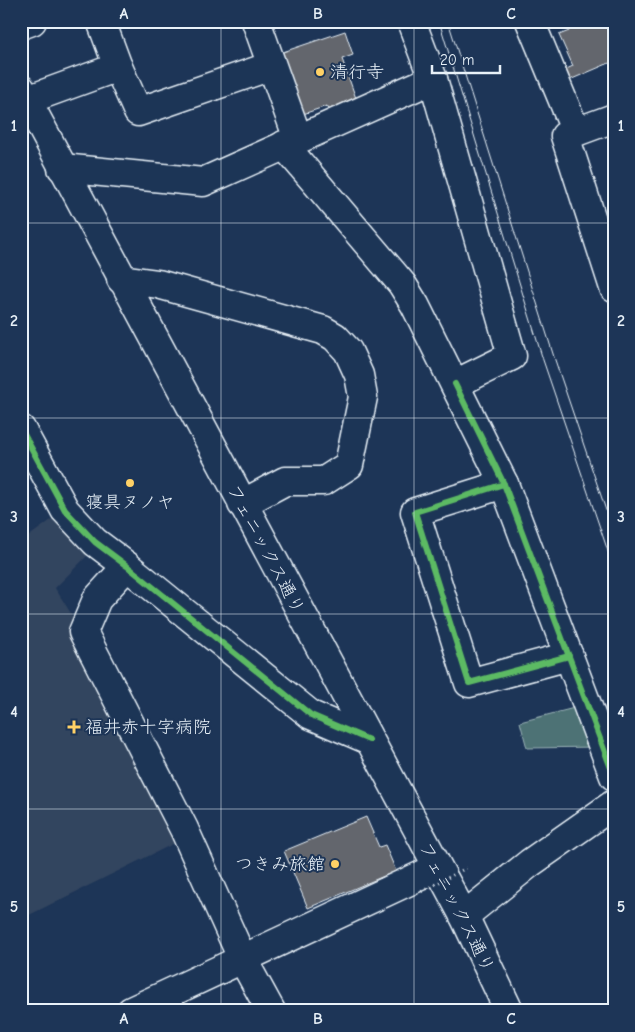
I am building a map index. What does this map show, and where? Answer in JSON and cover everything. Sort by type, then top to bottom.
[{"type":"street","points":[[21,25],[32,21]]},
{"type":"street","points":[[101,21],[118,67],[138,112],[271,66]]},
{"type":"street","points":[[256,21],[271,66],[291,142],[402,284],[455,384],[504,484],[614,776]]},
{"type":"street","points":[[411,21],[433,79],[512,356],[455,384]]},
{"type":"street","points":[[530,21],[576,132]]},
{"type":"street","points":[[26,109],[118,67]]},
{"type":"street","points":[[62,168],[203,182],[433,79]]},
{"type":"street","name":"フェニックス通り","points":[[26,109],[62,168],[464,916],[509,1011]]},
{"type":"street","points":[[614,118],[565,136],[614,288]]},
{"type":"street","points":[[121,279],[158,284],[323,330],[335,337],[348,351],[359,375],[363,397],[350,465],[324,481],[285,481],[242,504]]},
{"type":"street","points":[[21,429],[65,510],[95,542],[311,715],[369,740]]},
{"type":"street","points":[[504,484],[415,512],[469,682],[569,656]]},
{"type":"street","points":[[127,566],[97,599],[83,632],[184,829],[242,958],[271,1011]]},
{"type":"street","points":[[464,916],[530,864],[614,804]]},
{"type":"street","points":[[131,1011],[437,868]]},
{"type":"path","points":[[416,894],[466,868]]},
{"type":"shaded area","name":"福井赤十字病院","points":[[58,515],[91,552],[55,588],[72,615],[183,839],[21,919],[21,542]]},
{"type":"green space","points":[[582,706],[598,747],[527,748],[520,722]]},
{"type":"building","points":[[581,21],[614,21],[614,61],[565,82],[560,72],[573,66],[559,35],[569,31],[567,27]]},
{"type":"building","points":[[345,31],[353,55],[342,59],[358,104],[331,113],[327,106],[303,114],[277,54]]},
{"type":"building","points":[[366,817],[379,847],[385,845],[396,871],[308,908],[284,851]]},
{"type":"tram line","points":[[439,21],[543,360],[614,569]]},
{"type":"tram line","points":[[448,21],[554,357],[614,534]]},
{"type":"cycle path","points":[[455,384],[504,484],[614,776]]},
{"type":"cycle path","points":[[21,429],[65,510],[95,542],[311,715],[369,740]]},
{"type":"cycle path","points":[[504,484],[415,512],[469,683],[569,656]]},
{"type":"place","name":"清行寺","points":[[320,72]]},
{"type":"place","name":"寝具ヌノヤ","points":[[130,483]]},
{"type":"place","name":"福井赤十字病院","points":[[74,727]]},
{"type":"place","name":"つきみ旅館","points":[[335,864]]}]
